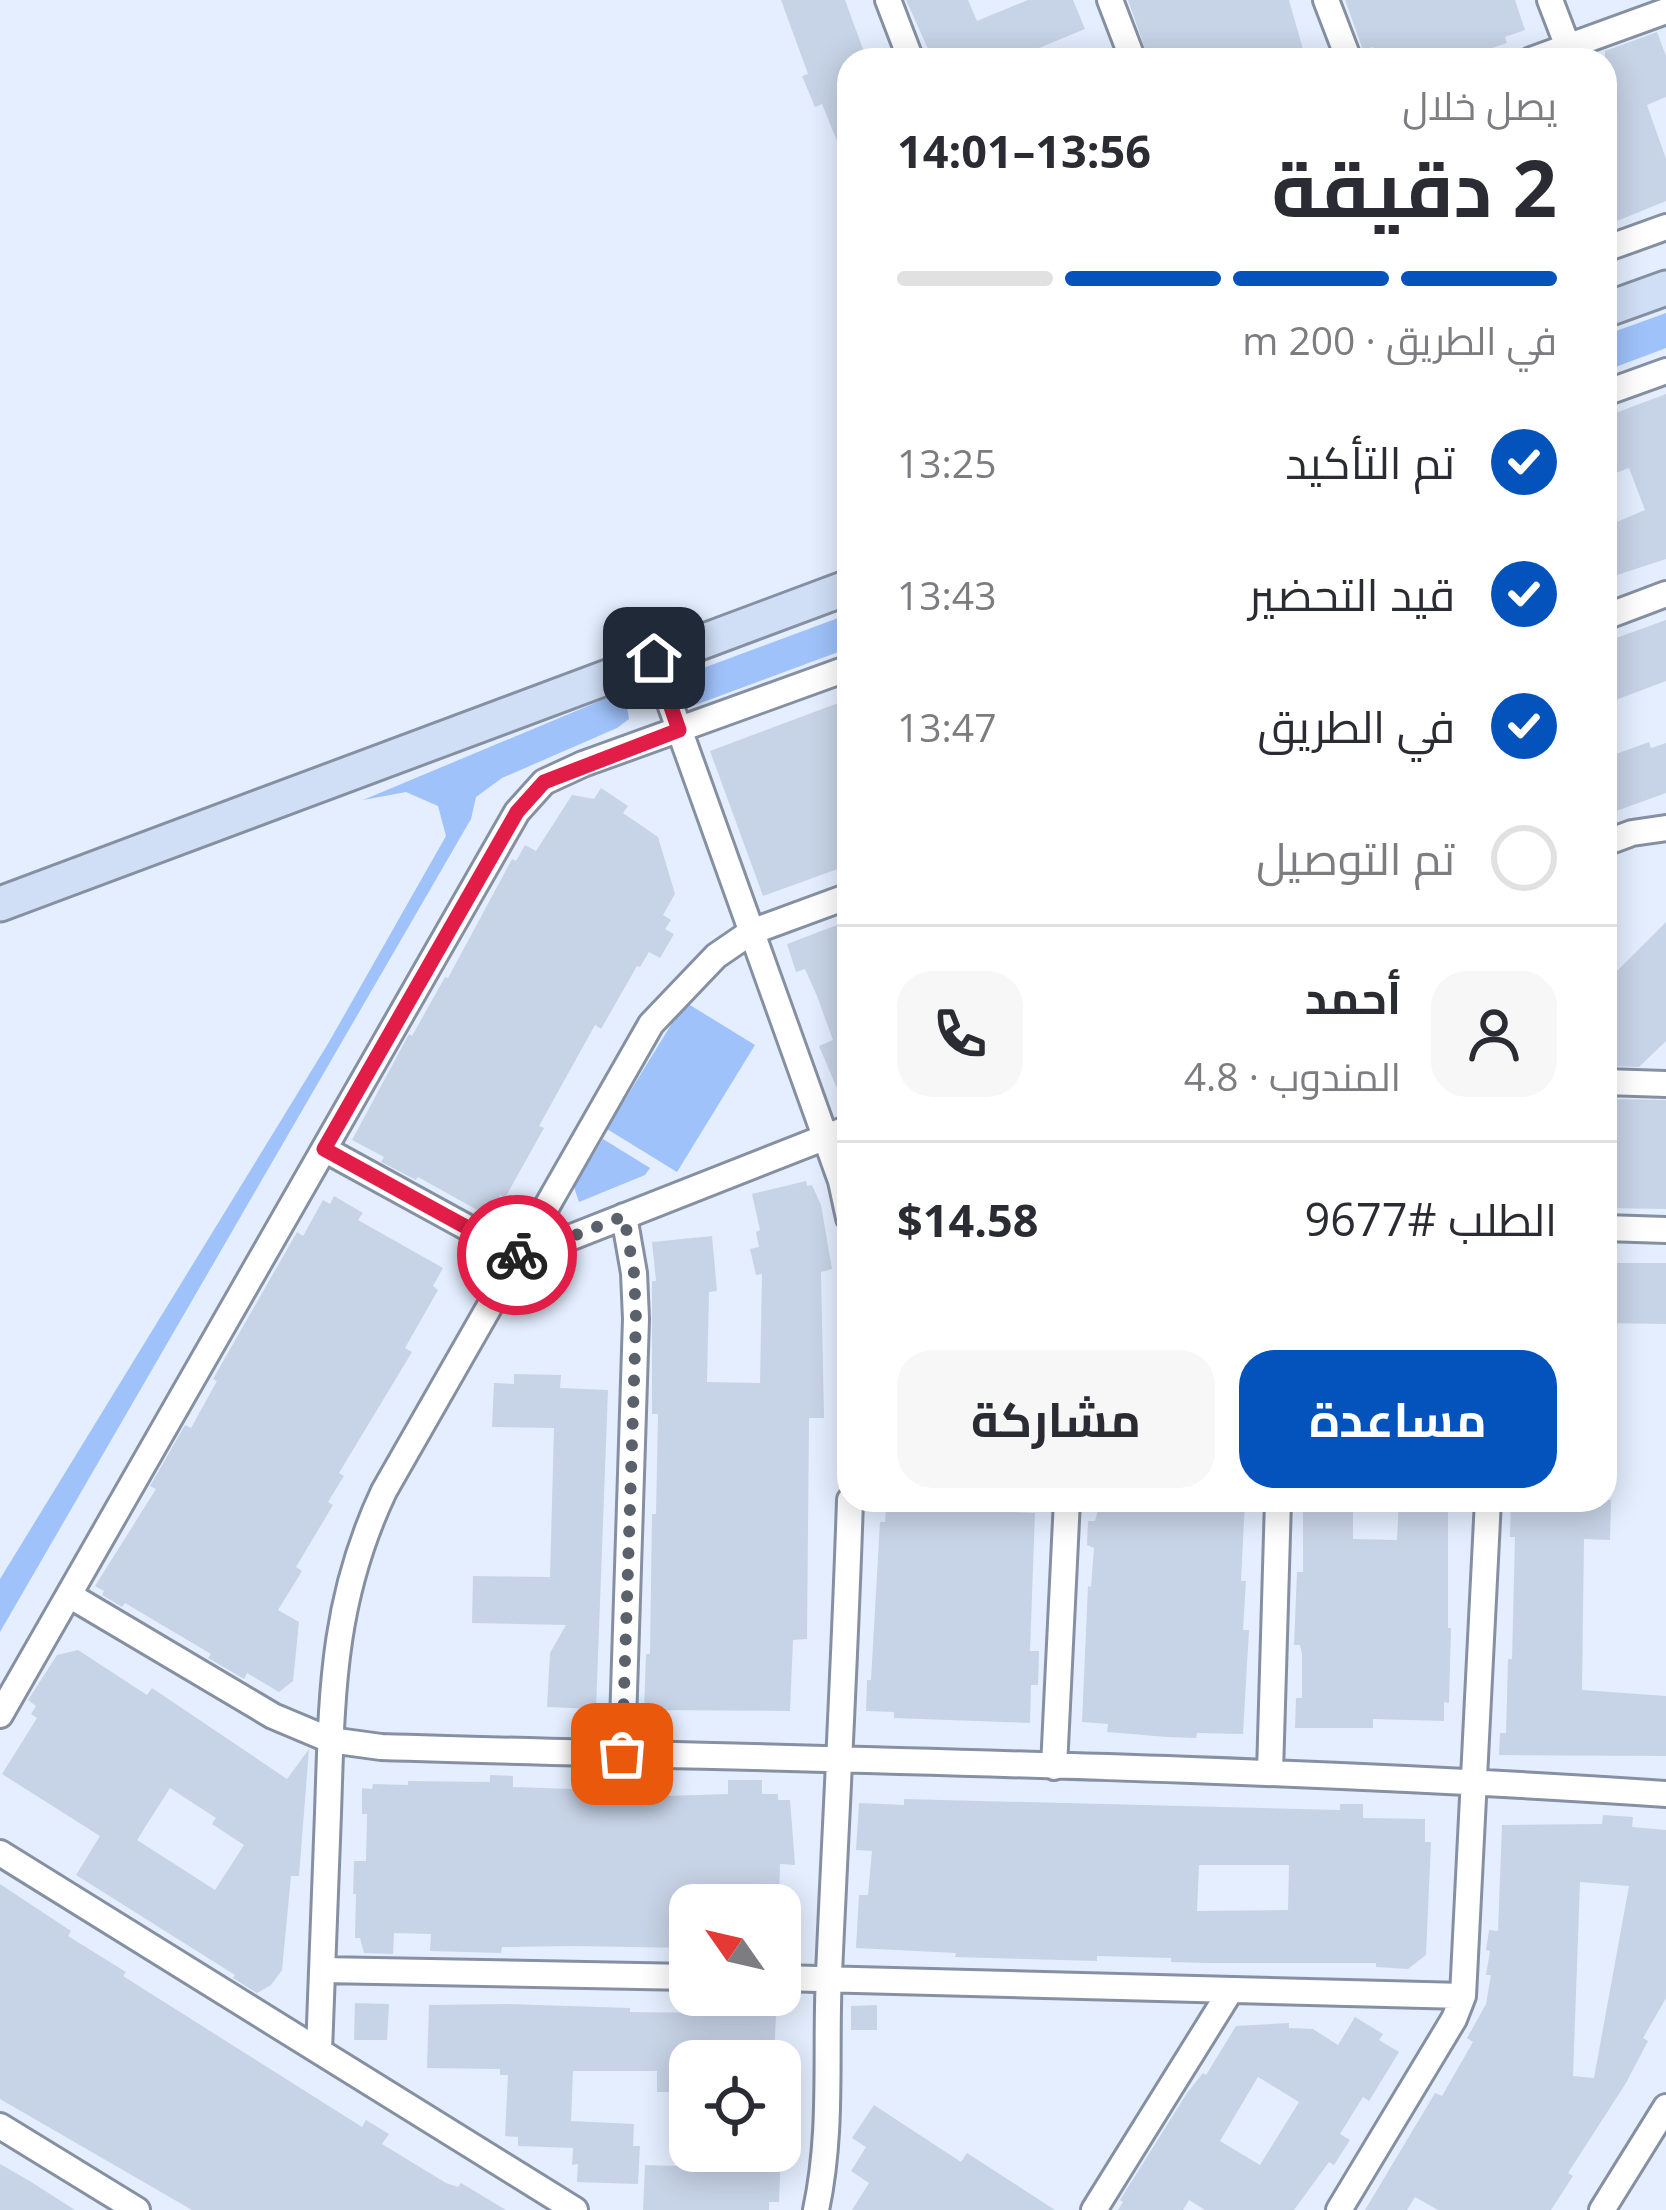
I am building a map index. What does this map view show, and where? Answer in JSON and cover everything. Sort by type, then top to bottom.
[{"type":"street","points":[[888,0],[906,48]]},
{"type":"street","points":[[1110,0],[1128,48]]},
{"type":"street","points":[[1326,0],[1344,48]]},
{"type":"street","points":[[1550,0],[1568,46]]},
{"type":"street","points":[[1563,48],[1666,11]]},
{"type":"street","points":[[1617,244],[1666,226]]},
{"type":"street","points":[[1617,306],[1666,288]]},
{"type":"street","points":[[1617,389],[1666,371]]},
{"type":"street","points":[[0,904],[837,591]]},
{"type":"street","points":[[1617,612],[1666,594]]},
{"type":"street","points":[[520,1257],[837,1133],[752,932],[654,658]]},
{"type":"street","points":[[0,1715],[517,812],[544,782],[837,672]]},
{"type":"street","points":[[1617,839],[1666,828]]},
{"type":"street","points":[[319,2051],[333,1665],[359,1543],[384,1490],[651,1024],[716,956],[752,932],[837,900]]},
{"type":"street","points":[[1617,1082],[1666,1084]]},
{"type":"street","points":[[324,1149],[520,1257]]},
{"type":"street","points":[[622,1754],[636,1319],[624,1216]]},
{"type":"street","points":[[1617,1228],[1666,1230]]},
{"type":"street","points":[[816,2210],[830,2108],[828,1979],[842,1761],[850,1512]]},
{"type":"street","points":[[1054,1767],[1066,1512]]},
{"type":"street","points":[[1270,1773],[1277,1512]]},
{"type":"street","points":[[1339,2210],[1454,2019],[1463,1996],[1488,1512]]},
{"type":"street","points":[[69,1595],[274,1716],[330,1740],[381,1747],[1270,1773],[1666,1794]]},
{"type":"street","points":[[0,1853],[575,2210]]},
{"type":"street","points":[[322,1970],[669,1977]]},
{"type":"street","points":[[801,1978],[1463,1996]]},
{"type":"street","points":[[1094,2210],[1231,1990]]},
{"type":"street","points":[[1602,2210],[1666,2107]]},
{"type":"street","points":[[0,2126],[137,2210]]},
{"type":"shaded area","points":[[1666,313],[1666,348],[1617,366],[1617,331]]},
{"type":"shaded area","points":[[837,618],[837,652],[687,708],[676,678]]},
{"type":"shaded area","points":[[607,698],[626,700],[629,719],[502,778],[476,797],[471,819],[0,1632],[0,1579],[329,1042],[446,836],[438,806],[406,792],[363,800]]},
{"type":"shaded area","points":[[685,1002],[755,1045],[677,1172],[607,1129]]},
{"type":"shaded area","points":[[603,1139],[650,1168],[645,1175],[579,1202],[574,1187]]},
{"type":"building","points":[[781,0],[845,0],[863,48],[837,48],[837,141],[822,104],[815,107],[802,76],[808,74]]},
{"type":"building","points":[[906,0],[968,0],[977,21],[1028,0],[1073,0],[1085,29],[1039,48],[928,48]]},
{"type":"building","points":[[1128,0],[1289,0],[1303,48],[1145,48]]},
{"type":"building","points":[[1345,0],[1515,0],[1525,30],[1492,48],[1362,48]]},
{"type":"building","points":[[1657,32],[1666,56],[1666,97],[1647,105],[1666,159],[1666,201],[1617,221],[1617,48],[1613,48]]},
{"type":"building","points":[[1666,394],[1666,559],[1617,575],[1617,522],[1645,510],[1629,468],[1617,472],[1617,412]]},
{"type":"building","points":[[1666,620],[1666,681],[1617,699],[1617,638]]},
{"type":"building","points":[[837,703],[837,869],[763,896],[710,751]]},
{"type":"building","points":[[1649,742],[1651,748],[1666,743],[1666,793],[1617,811],[1617,754]]},
{"type":"building","points":[[601,788],[628,806],[623,813],[658,837],[675,894],[663,915],[671,920],[665,929],[674,934],[660,958],[649,952],[637,966],[601,1029],[595,1025],[505,1198],[500,1195],[488,1216],[381,1162],[384,1157],[352,1140],[512,859],[516,861],[525,845],[536,851],[572,795],[594,799]]},
{"type":"building","points":[[1666,922],[1666,1041],[1639,1067],[1617,1066],[1617,971]]},
{"type":"building","points":[[837,925],[837,1088],[819,1046],[833,1040],[805,969],[796,972],[787,944]]},
{"type":"building","points":[[1617,1099],[1666,1100],[1666,1209],[1617,1208]]},
{"type":"building","points":[[806,1181],[821,1205],[832,1269],[821,1272],[824,1418],[809,1418],[807,1639],[793,1640],[790,1711],[644,1710],[658,1414],[652,1414],[652,1281],[656,1281],[652,1242],[712,1236],[717,1291],[709,1292],[707,1382],[760,1383],[762,1274],[756,1275],[750,1249],[759,1247],[756,1232],[760,1230],[752,1194]]},
{"type":"building","points":[[334,1196],[363,1213],[358,1220],[443,1268],[433,1286],[438,1290],[405,1348],[412,1352],[339,1473],[344,1476],[328,1502],[333,1505],[296,1567],[302,1571],[278,1610],[299,1622],[293,1681],[279,1692],[247,1673],[244,1679],[125,1603],[122,1607],[102,1595],[104,1591],[95,1586],[156,1489],[150,1486],[185,1425],[191,1428],[217,1381],[213,1379],[297,1232],[303,1236],[323,1200],[330,1204]]},
{"type":"building","points":[[1617,1263],[1666,1263],[1666,1324],[1617,1323]]},
{"type":"building","points":[[514,1374],[561,1375],[560,1388],[608,1390],[596,1709],[547,1707],[550,1653],[566,1625],[472,1623],[473,1576],[550,1577],[554,1428],[492,1427],[494,1383],[514,1384]]},
{"type":"building","points":[[886,1512],[1035,1513],[1030,1651],[1039,1651],[1038,1685],[1031,1685],[1030,1723],[894,1718],[894,1712],[866,1711],[880,1522],[885,1522]]},
{"type":"building","points":[[1098,1512],[1244,1512],[1241,1581],[1246,1581],[1243,1630],[1249,1630],[1243,1734],[1167,1737],[1107,1732],[1108,1724],[1082,1722],[1094,1548],[1087,1545],[1088,1521],[1095,1521]]},
{"type":"building","points":[[1303,1512],[1353,1512],[1353,1539],[1397,1540],[1398,1512],[1448,1512],[1451,1628],[1449,1703],[1444,1702],[1444,1721],[1373,1719],[1373,1728],[1295,1728],[1296,1698],[1302,1698],[1302,1654],[1300,1645],[1294,1645],[1297,1572],[1303,1572]]},
{"type":"building","points":[[1511,1512],[1611,1512],[1610,1540],[1584,1539],[1582,1690],[1666,1696],[1666,1756],[1499,1755],[1500,1733],[1506,1733],[1508,1659],[1512,1659],[1515,1537],[1510,1537]]},
{"type":"building","points":[[78,1650],[147,1695],[152,1688],[287,1779],[309,1749],[299,1876],[291,1876],[282,1970],[271,1985],[257,1993],[76,1875],[100,1836],[2,1774],[37,1718],[31,1714],[36,1706],[28,1700],[57,1655]],"holes":[[[170,1788],[216,1818],[212,1824],[244,1845],[215,1890],[137,1840]]]},
{"type":"building","points":[[490,1775],[513,1776],[513,1787],[634,1791],[634,1797],[728,1794],[728,1780],[762,1780],[762,1794],[790,1800],[795,1865],[780,1864],[780,1884],[669,1884],[669,1948],[430,1951],[431,1934],[394,1933],[393,1954],[364,1953],[360,1938],[355,1938],[353,1894],[354,1861],[366,1861],[362,1788],[408,1785],[408,1781],[490,1782]]},
{"type":"building","points":[[904,1799],[1340,1810],[1340,1804],[1363,1804],[1363,1818],[1425,1819],[1425,1842],[1431,1842],[1426,1955],[1408,1969],[1376,1967],[1376,1963],[955,1957],[956,1953],[856,1948],[859,1895],[868,1895],[872,1851],[856,1850],[859,1803],[904,1805]],"holes":[[[1199,1865],[1289,1865],[1288,1910],[1197,1911]]]},
{"type":"building","points":[[1603,1815],[1633,1817],[1632,1827],[1666,1830],[1666,1998],[1643,2038],[1648,2041],[1626,2083],[1568,2173],[1573,2176],[1551,2210],[1438,2210],[1415,2197],[1407,2210],[1365,2210],[1435,2093],[1442,2096],[1473,2042],[1467,2038],[1486,2004],[1491,1975],[1486,1975],[1489,1930],[1498,1931],[1502,1825],[1602,1824]],"holes":[[[1580,1882],[1629,1886],[1594,2078],[1573,2076]]]},
{"type":"building","points":[[0,1884],[71,1931],[68,1936],[126,1972],[123,1976],[362,2127],[366,2120],[389,2134],[382,2144],[446,2183],[458,2187],[461,2183],[506,2210],[192,2210],[0,2099]]},
{"type":"building","points":[[355,2003],[389,2004],[387,2040],[354,2040]]},
{"type":"building","points":[[429,2005],[776,2016],[775,2040],[669,2040],[669,2092],[657,2092],[657,2071],[573,2071],[571,2121],[634,2124],[633,2146],[640,2146],[638,2184],[577,2182],[573,2148],[518,2146],[518,2137],[505,2136],[508,2075],[500,2075],[500,2069],[427,2068]]},
{"type":"building","points":[[877,2005],[877,2030],[851,2030],[851,2006]]},
{"type":"building","points":[[1355,2017],[1383,2034],[1379,2040],[1399,2052],[1369,2101],[1363,2097],[1340,2134],[1350,2140],[1334,2165],[1329,2162],[1294,2210],[1205,2210],[1189,2200],[1183,2210],[1118,2210],[1187,2093],[1206,2075],[1236,2026],[1289,2023],[1289,2028],[1313,2029],[1338,2045]],"holes":[[[1258,2077],[1299,2102],[1260,2165],[1220,2141]]]},
{"type":"building","points":[[874,2105],[961,2162],[967,2153],[1055,2210],[852,2210],[869,2183],[851,2171],[866,2147],[852,2138]]},
{"type":"building","points":[[0,2164],[28,2180],[75,2210],[0,2210]]},
{"type":"building","points":[[645,2165],[669,2166],[669,2172],[780,2172],[779,2202],[769,2202],[769,2210],[643,2210]]},
{"type":"way so far","points":[[517,1255],[624,1216],[636,1319],[622,1754]]},
{"type":"route","points":[[517,1255],[324,1149],[517,812],[544,782],[679,730],[654,658]]}]
